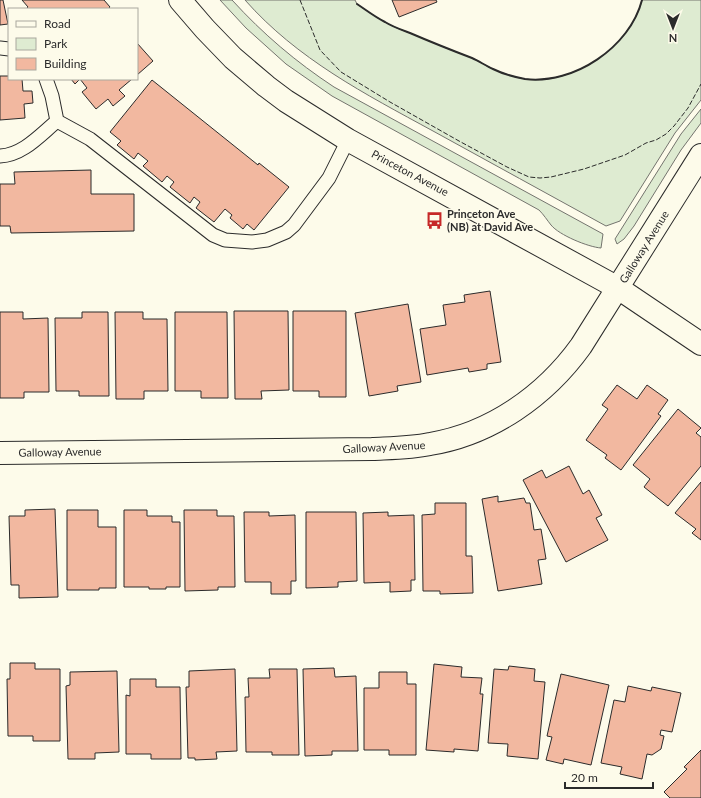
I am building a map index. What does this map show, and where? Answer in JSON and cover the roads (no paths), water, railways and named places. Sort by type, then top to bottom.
[{"type":"street","name":"Princeton Avenue","points":[[180,0],[219,44],[254,77],[286,101],[348,140],[618,288],[701,344]]},
{"type":"street","name":"Galloway Avenue","points":[[0,453],[372,449],[430,444],[456,438],[479,430],[505,417],[546,386],[574,357],[701,155]]},
{"type":"lane","points":[[46,80],[52,96],[57,121]]},
{"type":"lane","points":[[57,121],[90,139],[212,235],[225,240],[239,242],[267,240],[286,232],[294,225],[329,178],[348,140]]},
{"type":"lane","points":[[0,156],[13,154],[22,150],[57,121]]},
{"type":"place","name":"Princeton Ave (NB) at David Ave","points":[[434,220]]}]
